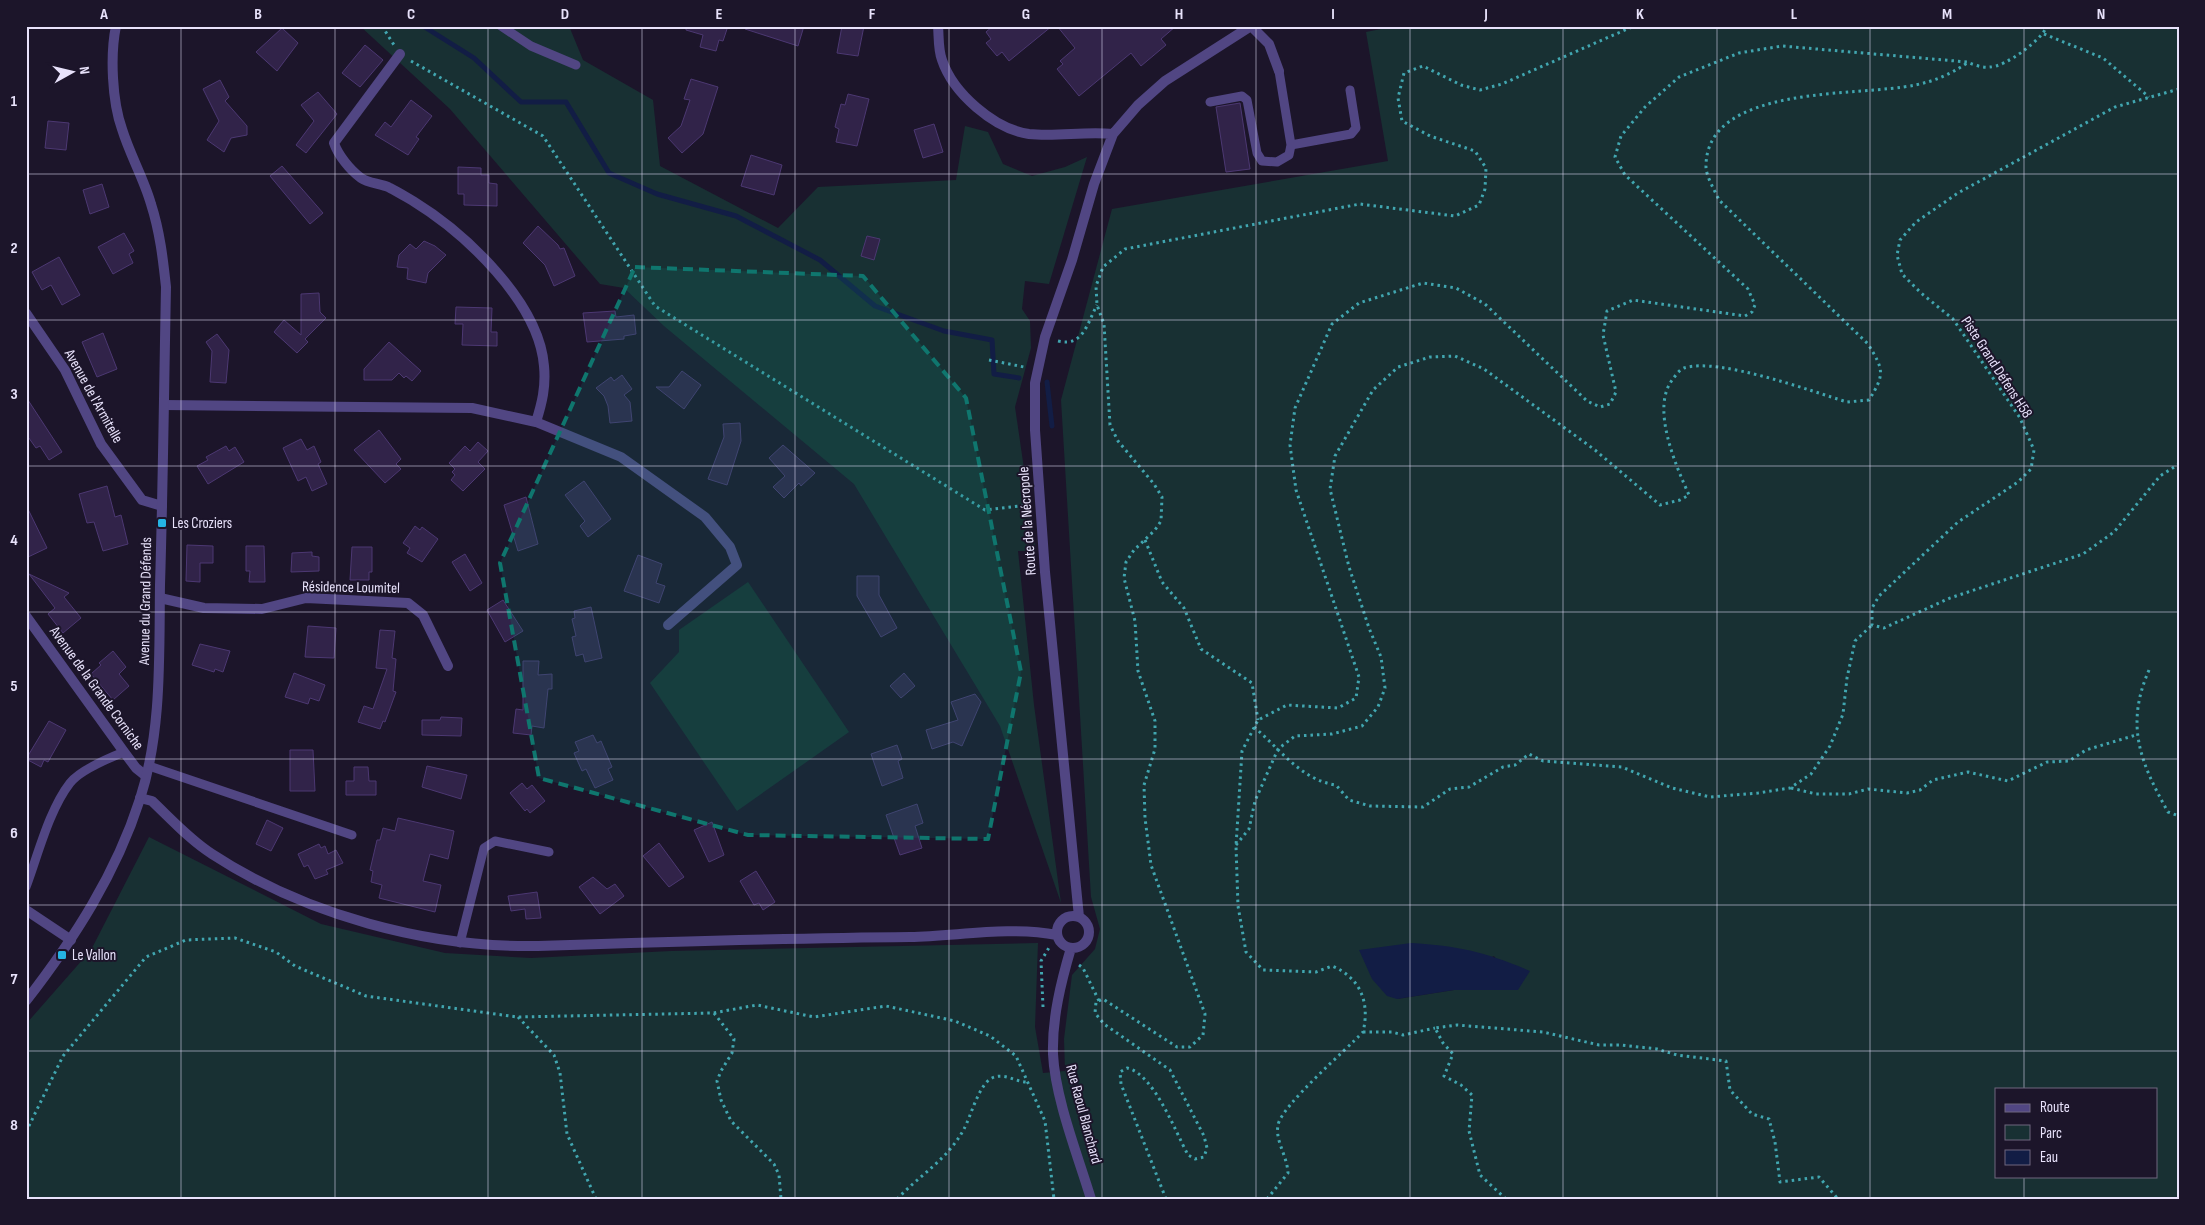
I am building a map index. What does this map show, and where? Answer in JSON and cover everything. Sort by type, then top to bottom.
[{"type":"street","name":"Avenue du Grand Défends","points":[[26,1001],[30,988],[71,940],[99,895],[120,853],[140,798],[147,771],[158,686],[166,288],[163,250],[151,203],[121,127],[114,82],[114,38],[116,26]]},
{"type":"street","points":[[938,26],[941,60],[955,87],[977,109],[995,120],[1027,133],[1058,136],[1098,132],[1113,134]]},
{"type":"street","points":[[1251,26],[1269,44],[1279,71]]},
{"type":"street","name":"Route de la Nécropole","points":[[1079,917],[1045,572],[1035,430],[1035,383],[1045,337],[1072,260],[1094,184],[1113,134],[1138,105],[1165,81],[1251,26]]},
{"type":"street","points":[[400,54],[334,143],[338,153],[362,179],[389,187],[431,212],[459,234],[511,288],[534,330],[544,365],[544,395],[536,422]]},
{"type":"street","name":"Avenue de l'Armitelle","points":[[26,313],[65,370],[101,444],[142,500],[162,506]]},
{"type":"street","points":[[164,405],[472,408],[536,422],[621,457],[704,517],[730,547],[737,565],[668,625]]},
{"type":"street","name":"Résidence Loumitel","points":[[160,598],[204,608],[262,609],[306,598],[408,603],[423,615],[448,666]]},
{"type":"street","name":"Avenue de la Grande Corniche","points":[[26,616],[136,768],[147,771]]},
{"type":"street","points":[[140,798],[152,802],[211,853],[258,880],[312,905],[393,929],[460,943],[504,947],[953,936],[1010,930],[1057,935]]},
{"type":"street","points":[[26,910],[71,940]]},
{"type":"street","points":[[1068,917],[1079,917],[1087,925],[1088,936],[1082,946],[1070,953],[1057,935],[1059,924],[1068,917]]},
{"type":"street","name":"Rue Raoul Blanchard","points":[[1070,953],[1062,980],[1054,1028],[1053,1055],[1061,1096],[1091,1199]]},
{"type":"lane","points":[[501,26],[531,46],[576,65]]},
{"type":"lane","points":[[1210,102],[1242,96],[1247,100],[1257,153],[1262,161],[1278,162],[1289,155],[1291,146],[1279,71]]},
{"type":"lane","points":[[1291,146],[1351,134],[1356,128],[1350,90]]},
{"type":"lane","points":[[26,887],[56,807],[71,781],[104,760],[124,752]]},
{"type":"lane","points":[[147,771],[352,834]]},
{"type":"lane","points":[[460,943],[484,848],[495,841],[548,852]]},
{"type":"path","points":[[382,26],[400,54],[543,136],[655,306],[985,510],[1041,504]]},
{"type":"path","points":[[1166,1199],[1121,1084],[1120,1072],[1127,1068],[1134,1069],[1149,1083],[1188,1155],[1195,1159],[1204,1157],[1207,1148],[1204,1136],[1170,1070],[1104,1024],[1095,1013],[1096,1002],[1103,999],[1177,1047],[1190,1047],[1203,1035],[1205,1014],[1150,865],[1144,785],[1155,749],[1155,721],[1138,671],[1135,621],[1124,578],[1126,562],[1134,550],[1161,521],[1162,497],[1154,484],[1118,441],[1110,425],[1104,324],[1098,305],[1096,286],[1103,267],[1125,249],[1360,204],[1456,216],[1479,204],[1485,188],[1486,168],[1475,151],[1430,136],[1402,121],[1398,98],[1404,73],[1423,66],[1461,85],[1480,90],[1502,84],[1634,26]]},
{"type":"path","points":[[1267,1199],[1288,1174],[1288,1160],[1278,1140],[1278,1124],[1289,1106],[1363,1032],[1367,1015],[1364,997],[1345,971],[1332,966],[1316,972],[1263,970],[1246,952],[1238,906],[1236,846],[1242,751],[1254,727],[1258,720],[1287,706],[1338,708],[1356,698],[1359,677],[1296,490],[1290,445],[1295,408],[1332,324],[1359,303],[1423,283],[1456,288],[1485,304],[1586,401],[1600,407],[1610,404],[1616,392],[1603,335],[1608,312],[1633,300],[1745,316],[1752,312],[1755,305],[1748,289],[1625,174],[1615,157],[1621,136],[1645,107],[1679,77],[1739,53],[1782,46],[1967,62],[1991,68],[2003,65],[2044,34],[2046,26]]},
{"type":"path","points":[[2044,34],[2103,58],[2149,97]]},
{"type":"path","points":[[1236,846],[1248,829],[1255,801],[1278,749],[1295,736],[1332,734],[1362,726],[1378,707],[1386,688],[1381,657],[1369,628],[1349,567],[1330,489],[1335,456],[1373,390],[1398,367],[1430,357],[1455,356],[1484,369],[1595,450],[1660,505],[1680,500],[1689,495],[1673,460],[1663,409],[1668,385],[1681,369],[1694,365],[1724,368],[1848,402],[1869,400],[1880,382],[1880,363],[1868,344],[1719,200],[1706,169],[1711,142],[1726,122],[1755,108],[1834,92],[1914,86],[1950,75],[1967,62]]},
{"type":"path","name":"Piste Grand Défens H58","points":[[1872,625],[1872,608],[1879,596],[1958,522],[2018,482],[2031,469],[2034,450],[2020,418],[1953,319],[1921,293],[1902,274],[1897,255],[1900,240],[1916,222],[1958,193],[2115,107],[2179,89]]},
{"type":"path","points":[[1055,340],[1068,343],[1080,338],[1098,305]]},
{"type":"path","points":[[989,360],[996,360],[1024,368],[1026,359]]},
{"type":"path","points":[[1254,727],[1289,762],[1321,783],[1336,785],[1349,800],[1370,806],[1423,807],[1450,789],[1469,787],[1503,767],[1515,765],[1529,754],[1543,761],[1622,767],[1672,788],[1710,797],[1758,794],[1790,788],[1811,774],[1830,746],[1843,714],[1847,678],[1855,641],[1872,625],[1884,628],[1950,598],[2082,554],[2114,532],[2160,476],[2179,464]]},
{"type":"path","points":[[1145,540],[1162,582],[1184,608],[1201,649],[1252,683],[1258,720]]},
{"type":"path","points":[[2149,670],[2140,689],[2136,735],[2142,762],[2158,794],[2168,812],[2179,816]]},
{"type":"path","points":[[1790,788],[1816,794],[1849,794],[1868,789],[1907,793],[1920,790],[1934,780],[1968,772],[2008,781],[2047,762],[2068,761],[2086,750],[2136,735]]},
{"type":"path","points":[[1054,1028],[1047,1018],[1042,1002],[1041,961],[1057,935]]},
{"type":"path","points":[[26,1132],[63,1056],[146,958],[186,940],[235,938],[276,952],[294,966],[366,996],[517,1017],[713,1013],[757,1005],[814,1017],[886,1006],[956,1021],[990,1036],[1006,1046],[1016,1056],[1046,1121],[1054,1199]]},
{"type":"path","points":[[1070,953],[1083,968],[1099,1001]]},
{"type":"path","points":[[713,1013],[734,1039],[732,1053],[720,1071],[717,1082],[721,1100],[731,1121],[774,1164],[779,1175],[781,1199]]},
{"type":"path","points":[[517,1017],[554,1055],[560,1073],[567,1134],[596,1199]]},
{"type":"path","points":[[1363,1032],[1392,1032],[1403,1035],[1457,1025],[1543,1032],[1599,1045],[1621,1044],[1656,1049],[1677,1055],[1726,1061],[1730,1090],[1752,1114],[1769,1119],[1775,1142],[1780,1182],[1819,1177],[1838,1199]]},
{"type":"path","points":[[1435,1028],[1443,1043],[1453,1054],[1444,1076],[1461,1085],[1472,1095],[1468,1131],[1480,1175],[1506,1199]]},
{"type":"path","points":[[897,1199],[939,1163],[964,1130],[983,1087],[991,1078],[1005,1076],[1019,1083],[1029,1082]]},
{"type":"highlighted area","points":[[635,267],[863,276],[966,398],[1021,672],[988,839],[748,835],[539,778],[500,563]]},
{"type":"green space","points":[[360,26],[569,26],[583,60],[653,100],[660,166],[778,228],[818,187],[956,180],[965,126],[988,132],[1003,164],[1032,176],[1065,167],[1087,157],[1049,284],[1025,281],[1022,309],[1030,321],[1031,348],[1015,407],[1036,551],[1018,551],[1034,705],[1061,903],[1000,726],[854,484],[664,326],[624,288],[600,284],[450,109]]},
{"type":"green space","points":[[1396,26],[2179,26],[2179,1199],[26,1199],[26,1024],[91,950],[149,837],[321,924],[445,953],[531,958],[671,951],[1038,943],[1035,1027],[1043,1073],[1065,1071],[1064,1039],[1072,975],[1095,949],[1100,929],[1091,897],[1061,400],[1112,209],[1388,161],[1366,32]],"holes":[[[1494,956],[1518,990],[1454,990],[1397,999]]]},
{"type":"green space","points":[[748,582],[849,732],[737,811],[650,683],[679,652],[679,630]]},
{"type":"water","points":[[1411,943],[1472,951],[1500,959],[1530,971],[1518,990],[1454,990],[1397,999],[1387,996],[1372,979],[1359,950]]},
{"type":"building","points":[[686,26],[723,26],[727,29],[723,41],[719,40],[716,51],[700,47],[703,35],[686,30]]},
{"type":"building","points":[[745,26],[804,26],[798,46],[745,29]]},
{"type":"building","points":[[842,26],[864,26],[858,56],[837,53]]},
{"type":"building","points":[[993,26],[1052,26],[1009,61],[1002,52],[997,56],[986,43],[991,39],[986,32]]},
{"type":"building","points":[[1057,26],[1176,26],[1161,39],[1166,45],[1141,66],[1131,53],[1079,96],[1057,69],[1063,64],[1060,61],[1075,48]]},
{"type":"building","points":[[282,28],[298,43],[277,71],[256,52]]},
{"type":"building","points":[[365,45],[383,60],[360,87],[342,73]]},
{"type":"building","points":[[691,79],[718,87],[703,134],[682,153],[668,138],[681,126],[690,100],[684,99]]},
{"type":"building","points":[[220,80],[229,97],[225,101],[247,126],[247,135],[231,138],[224,152],[207,140],[219,121],[203,89]]},
{"type":"building","points":[[318,92],[337,114],[306,153],[296,145],[314,121],[301,105]]},
{"type":"building","points":[[848,94],[869,99],[857,146],[836,142],[839,129],[835,127],[841,104],[845,105]]},
{"type":"building","points":[[411,100],[432,116],[416,137],[419,139],[408,155],[375,135],[385,122],[391,127]]},
{"type":"building","points":[[1240,103],[1250,169],[1226,172],[1216,107]]},
{"type":"building","points":[[48,121],[69,123],[66,150],[45,148]]},
{"type":"building","points":[[934,124],[943,152],[923,158],[914,130]]},
{"type":"building","points":[[751,155],[782,165],[774,195],[741,186]]},
{"type":"building","points":[[282,166],[323,213],[310,224],[270,176]]},
{"type":"building","points":[[458,167],[481,168],[481,175],[489,175],[489,183],[497,184],[497,206],[464,205],[464,194],[458,194]]},
{"type":"building","points":[[102,184],[109,207],[90,214],[83,190]]},
{"type":"building","points":[[538,226],[560,249],[564,248],[575,276],[554,286],[545,265],[523,243]]},
{"type":"building","points":[[124,233],[134,251],[129,254],[133,263],[113,274],[98,247]]},
{"type":"building","points":[[867,236],[880,239],[874,260],[861,256]]},
{"type":"building","points":[[424,241],[435,246],[446,255],[428,273],[426,283],[407,279],[408,268],[397,267],[399,255],[410,244],[416,249]]},
{"type":"building","points":[[59,257],[80,295],[62,305],[51,285],[42,290],[32,272]]},
{"type":"building","points":[[319,293],[320,312],[326,318],[305,339],[308,342],[297,353],[274,332],[284,320],[301,335],[301,294]]},
{"type":"building","points":[[456,307],[492,308],[491,332],[497,332],[497,346],[462,345],[463,324],[455,324]]},
{"type":"building","points":[[615,311],[616,317],[634,315],[636,334],[624,336],[624,339],[587,342],[583,313]]},
{"type":"building","points":[[103,333],[117,369],[97,377],[82,342]]},
{"type":"building","points":[[217,334],[229,350],[226,383],[210,382],[212,351],[206,342]]},
{"type":"building","points":[[389,342],[421,371],[412,381],[406,376],[404,378],[399,373],[392,380],[364,380],[364,369]]},
{"type":"building","points":[[682,371],[701,385],[684,409],[656,387],[669,387]]},
{"type":"building","points":[[622,375],[632,389],[624,395],[630,402],[632,421],[610,423],[608,406],[604,396],[596,388],[611,377],[614,381]]},
{"type":"building","points":[[26,397],[62,452],[49,460],[40,446],[36,448],[26,434]]},
{"type":"building","points":[[740,423],[741,441],[727,485],[708,479],[724,437],[723,424]]},
{"type":"building","points":[[379,430],[401,459],[396,464],[401,469],[385,483],[354,450]]},
{"type":"building","points":[[301,439],[307,450],[314,446],[321,462],[318,464],[327,484],[312,491],[306,477],[298,481],[283,448]]},
{"type":"building","points":[[478,442],[488,451],[478,462],[485,469],[463,491],[451,480],[455,475],[452,472],[455,469],[449,463],[465,446],[470,451]]},
{"type":"building","points":[[783,445],[815,473],[801,486],[799,483],[784,498],[773,487],[785,476],[769,458]]},
{"type":"building","points":[[226,446],[229,451],[235,447],[244,462],[208,484],[197,466],[208,460],[206,457]]},
{"type":"building","points":[[584,481],[611,519],[588,537],[580,526],[585,521],[565,495]]},
{"type":"building","points":[[107,486],[115,517],[121,515],[128,544],[103,551],[94,522],[87,523],[79,494]]},
{"type":"building","points":[[526,497],[538,544],[518,551],[504,505]]},
{"type":"building","points":[[26,505],[47,548],[26,558]]},
{"type":"building","points":[[415,526],[420,530],[422,527],[438,539],[422,562],[407,553],[410,548],[403,543]]},
{"type":"building","points":[[187,545],[213,546],[213,563],[200,563],[200,582],[186,581]]},
{"type":"building","points":[[246,546],[264,546],[265,582],[249,582],[250,571],[246,571]]},
{"type":"building","points":[[352,547],[372,547],[372,572],[369,572],[369,580],[350,580]]},
{"type":"building","points":[[312,552],[312,556],[319,557],[319,571],[291,572],[292,553]]},
{"type":"building","points":[[465,554],[482,583],[470,591],[452,562]]},
{"type":"building","points":[[638,555],[662,564],[656,583],[665,586],[659,603],[624,591]]},
{"type":"building","points":[[29,574],[69,593],[64,597],[81,618],[63,633],[48,614],[55,608]]},
{"type":"building","points":[[857,576],[879,576],[879,595],[897,628],[881,637],[857,596]]},
{"type":"building","points":[[503,600],[523,631],[505,642],[487,610]]},
{"type":"building","points":[[591,607],[602,658],[585,662],[583,654],[576,656],[572,637],[576,636],[572,619],[575,618],[574,611]]},
{"type":"building","points":[[308,626],[336,628],[334,658],[305,657]]},
{"type":"building","points":[[380,630],[395,631],[392,658],[396,659],[393,691],[396,692],[385,722],[383,721],[380,729],[358,722],[364,706],[373,709],[387,669],[376,668]]},
{"type":"building","points":[[200,644],[230,651],[223,672],[215,669],[214,672],[192,665]]},
{"type":"building","points":[[113,651],[126,667],[119,674],[129,686],[113,700],[91,674],[101,665],[99,663]]},
{"type":"building","points":[[523,661],[539,661],[538,675],[552,674],[552,689],[548,689],[544,728],[532,726],[531,735],[513,733],[516,709],[523,710]]},
{"type":"building","points":[[294,673],[325,685],[319,701],[310,698],[308,704],[285,697]]},
{"type":"building","points":[[904,673],[915,686],[901,698],[890,686]]},
{"type":"building","points":[[975,694],[981,702],[962,746],[953,742],[932,749],[926,730],[958,720],[951,702]]},
{"type":"building","points":[[441,717],[462,718],[461,736],[422,735],[422,720],[440,720]]},
{"type":"building","points":[[49,721],[66,730],[48,762],[44,760],[41,767],[26,759]]},
{"type":"building","points":[[593,735],[597,743],[601,741],[612,767],[608,769],[613,780],[595,788],[586,769],[582,771],[574,753],[579,751],[575,742]]},
{"type":"building","points":[[897,745],[902,759],[898,761],[903,778],[882,786],[871,754]]},
{"type":"building","points":[[290,750],[313,750],[315,791],[290,791]]},
{"type":"building","points":[[427,766],[467,775],[461,799],[422,787]]},
{"type":"building","points":[[354,767],[368,767],[369,781],[376,781],[376,795],[346,795],[346,781],[354,781]]},
{"type":"building","points":[[522,783],[527,789],[532,785],[545,801],[530,813],[527,809],[525,811],[510,793]]},
{"type":"building","points":[[917,804],[923,823],[915,826],[922,848],[900,855],[886,815]]},
{"type":"building","points":[[398,818],[454,831],[448,859],[430,854],[423,881],[441,885],[435,912],[379,898],[382,885],[371,882],[373,871],[370,870],[377,840],[380,840],[383,828],[395,831]]},
{"type":"building","points":[[267,820],[283,828],[271,851],[256,844]]},
{"type":"building","points":[[712,822],[724,855],[709,862],[694,830]]},
{"type":"building","points":[[659,843],[684,877],[669,887],[643,856]]},
{"type":"building","points":[[319,844],[321,848],[325,846],[328,854],[336,850],[343,863],[326,870],[328,874],[315,879],[308,865],[304,867],[298,854]]},
{"type":"building","points":[[756,871],[775,902],[763,910],[759,903],[754,905],[740,881]]},
{"type":"building","points":[[593,877],[607,889],[615,884],[624,896],[600,914],[579,887]]},
{"type":"building","points":[[537,892],[541,918],[526,919],[525,909],[511,911],[508,896]]},
{"type":"waterway","points":[[423,26],[474,58],[521,102],[566,102],[609,173],[657,194],[736,216],[820,260],[875,306],[944,331],[992,340],[994,374],[1019,378]]},
{"type":"waterway","points":[[1047,382],[1052,426]]},
{"type":"place","name":"Les Croziers","points":[[162,523]]},
{"type":"place","name":"Le Vallon","points":[[62,955]]}]
